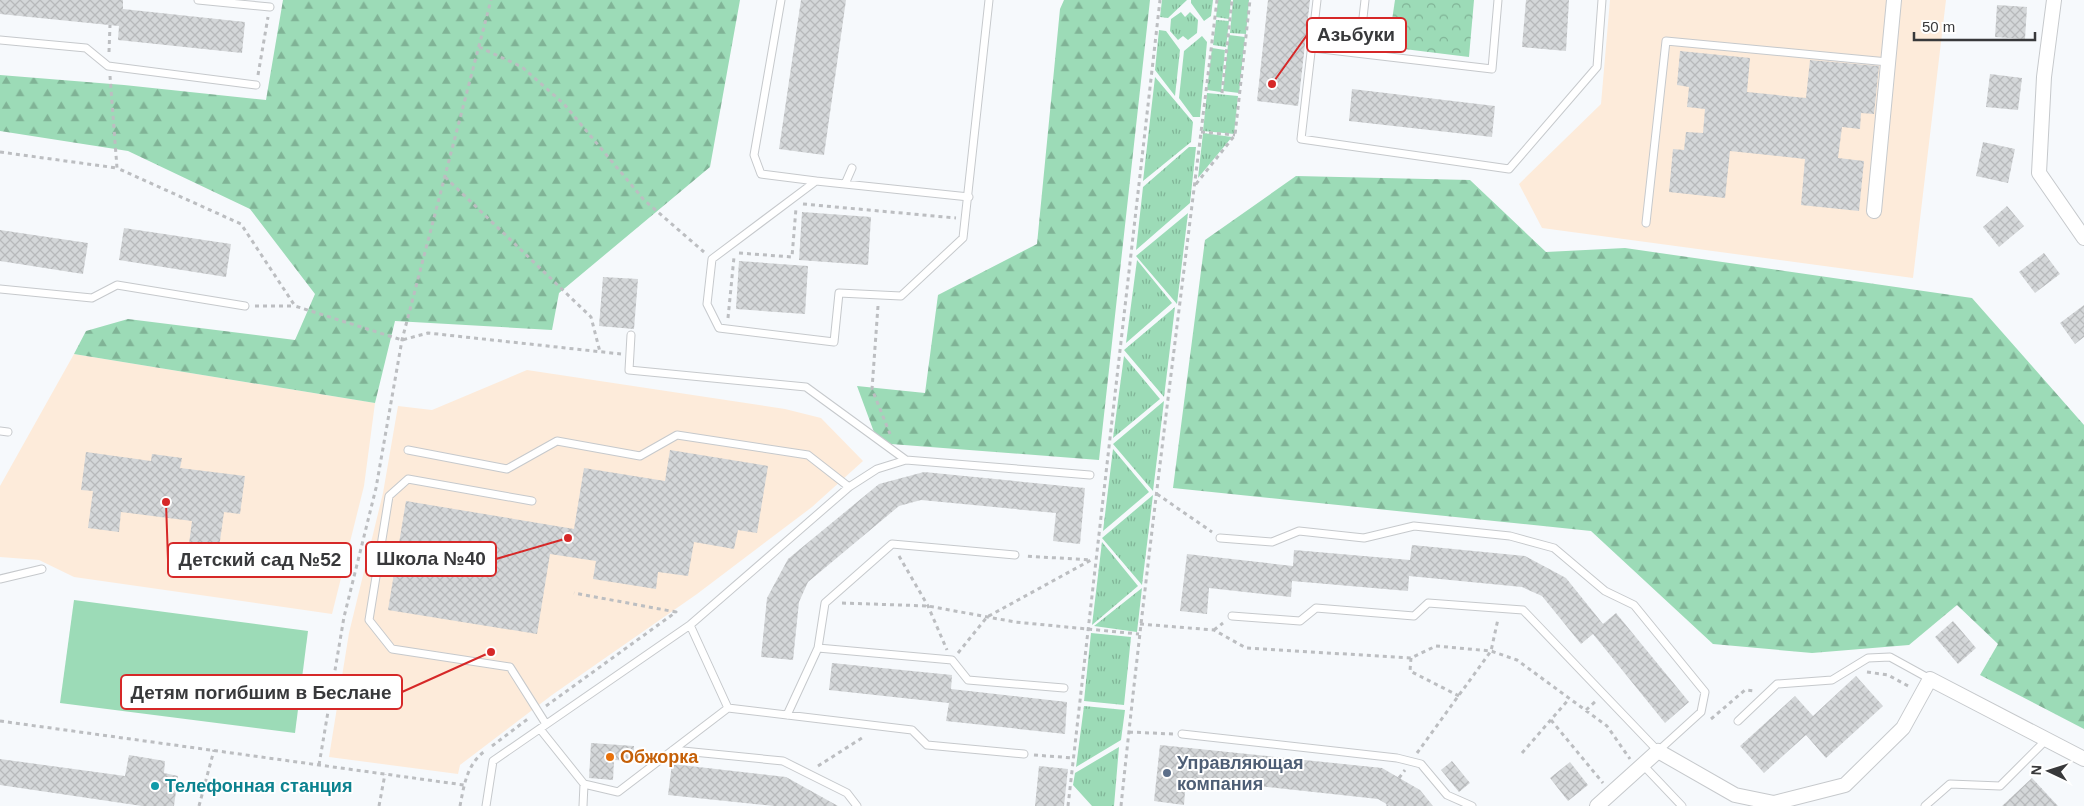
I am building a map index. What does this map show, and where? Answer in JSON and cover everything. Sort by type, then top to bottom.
[{"type":"street","points":[[1874,210],[1894,0]]},
{"type":"street","points":[[2054,0],[2044,77],[2039,174],[2084,238]]},
{"type":"street","points":[[1597,806],[1638,765],[1658,751],[1735,795],[1774,803],[1845,785],[1903,728],[1930,679],[2047,738],[2084,759]]},
{"type":"lane","points":[[198,0],[270,7]]},
{"type":"lane","points":[[781,0],[754,155],[761,174],[969,196]]},
{"type":"lane","points":[[816,181],[712,259],[707,304],[719,328],[834,342],[839,293],[901,296],[962,238],[969,196],[989,0]]},
{"type":"lane","points":[[1317,0],[1313,48],[1301,139],[1509,169],[1597,68],[1602,0]]},
{"type":"lane","points":[[1359,53],[1365,0]]},
{"type":"lane","points":[[1313,48],[1492,69],[1498,0]]},
{"type":"lane","points":[[0,40],[86,48],[110,67],[256,85]]},
{"type":"lane","points":[[1646,223],[1666,41],[1888,62]]},
{"type":"lane","points":[[845,184],[852,168]]},
{"type":"lane","points":[[0,289],[92,298],[117,285],[245,306]]},
{"type":"lane","points":[[631,335],[629,370],[806,387],[906,460]]},
{"type":"lane","points":[[408,450],[507,469],[557,441],[640,456],[677,434],[808,455],[849,487]]},
{"type":"lane","points":[[486,806],[493,761],[690,625],[849,487],[877,469],[906,460],[1090,475]]},
{"type":"lane","points":[[532,501],[408,479],[389,496],[370,620],[392,649],[510,667],[538,712],[543,726],[584,784],[583,806]]},
{"type":"lane","points":[[1220,538],[1272,542],[1299,531],[1364,538],[1414,526],[1510,536],[1554,548],[1606,591],[1634,605],[1705,692],[1701,712],[1658,751],[1523,610],[1428,602],[1414,616],[1316,608],[1300,621],[1232,616]]},
{"type":"lane","points":[[787,715],[818,648],[825,603],[892,544],[1015,555]]},
{"type":"lane","points":[[0,578],[42,569]]},
{"type":"lane","points":[[690,625],[728,708]]},
{"type":"lane","points":[[818,648],[952,660],[968,680],[1064,688]]},
{"type":"lane","points":[[1738,721],[1777,684],[1832,680],[1868,658],[1890,658],[1930,679]]},
{"type":"lane","points":[[584,784],[618,792],[728,708],[912,730],[927,745],[1024,754]]},
{"type":"lane","points":[[1182,734],[1397,758],[1421,764],[1447,795],[1472,806]]},
{"type":"lane","points":[[1925,806],[1950,784],[2000,786],[2047,738]]},
{"type":"lane","points":[[673,750],[783,760],[847,793],[858,806]]},
{"type":"lane","points":[[1638,765],[1682,806]]},
{"type":"path","points":[[319,765],[344,617],[376,488],[402,340],[491,0]]},
{"type":"path","points":[[1068,806],[1160,0]]},
{"type":"path","points":[[1121,806],[1140,624],[1196,185],[1217,0]]},
{"type":"path","points":[[1222,93],[1232,0]]},
{"type":"path","points":[[1196,185],[1236,136],[1250,0]]},
{"type":"path","points":[[256,85],[270,7]]},
{"type":"path","points":[[110,26],[110,67],[117,168]]},
{"type":"path","points":[[479,47],[522,67],[557,98],[608,154],[644,200],[712,259]]},
{"type":"path","points":[[1201,132],[1236,136]]},
{"type":"path","points":[[0,152],[117,168],[241,224],[295,306]]},
{"type":"path","points":[[444,177],[591,317],[600,352]]},
{"type":"path","points":[[737,321],[728,320],[734,253],[792,257],[797,203],[956,218],[956,225]]},
{"type":"path","points":[[879,295],[872,389],[898,454]]},
{"type":"path","points":[[245,306],[295,306],[402,340],[428,333],[630,355]]},
{"type":"path","points":[[1157,494],[1220,538]]},
{"type":"path","points":[[892,544],[928,606],[952,660],[987,617],[1091,560]]},
{"type":"path","points":[[1015,555],[1097,559]]},
{"type":"path","points":[[460,806],[464,785],[473,760],[676,612],[574,593]]},
{"type":"path","points":[[825,603],[928,606],[1015,622],[1139,634]]},
{"type":"path","points":[[1400,778],[1491,651],[1501,608]]},
{"type":"path","points":[[1140,624],[1214,630],[1246,648],[1411,658],[1436,646],[1491,651],[1517,660],[1607,726],[1638,765]]},
{"type":"path","points":[[1411,658],[1410,671],[1459,696]]},
{"type":"path","points":[[1864,672],[1888,675],[1922,694]]},
{"type":"path","points":[[1704,725],[1744,690],[1769,692]]},
{"type":"path","points":[[1522,753],[1569,698]]},
{"type":"path","points":[[1551,720],[1606,787]]},
{"type":"path","points":[[0,721],[464,785]]},
{"type":"path","points":[[808,773],[880,726]]},
{"type":"path","points":[[1128,732],[1182,734]]},
{"type":"path","points":[[199,806],[214,750]]},
{"type":"path","points":[[1024,754],[1074,758]]},
{"type":"path","points":[[378,806],[385,774]]},
{"type":"shaded area","points":[[1610,0],[1946,0],[1913,278],[1542,228],[1519,184],[1601,104]]},
{"type":"shaded area","points":[[74,354],[375,403],[364,486],[332,614],[74,577],[39,560],[0,557],[0,486]]},
{"type":"shaded area","points":[[527,370],[785,409],[821,418],[863,461],[812,507],[697,594],[552,695],[460,765],[458,774],[329,757],[349,633],[383,493],[398,406],[432,410]]},
{"type":"green space","points":[[283,0],[740,0],[710,167],[559,293],[552,330],[395,321],[375,403],[74,354],[86,331],[128,319],[295,340],[315,294],[250,209],[128,151],[0,131],[0,75],[124,85],[266,100]]},
{"type":"green space","points":[[1064,0],[1150,0],[1099,460],[878,443],[857,386],[925,393],[938,295],[1037,244],[1060,9]]},
{"type":"green space","points":[[1162,0],[1187,0],[1168,18],[1160,17]]},
{"type":"green space","points":[[1191,0],[1213,0],[1211,16],[1204,21],[1191,3]]},
{"type":"green space","points":[[1218,0],[1231,0],[1229,19],[1216,17]]},
{"type":"green space","points":[[1233,0],[1249,0],[1246,34],[1230,33]]},
{"type":"green space","points":[[1395,0],[1474,0],[1469,57],[1388,47]]},
{"type":"green space","points":[[1181,12],[1185,17],[1190,12],[1198,20],[1197,33],[1188,40],[1183,36],[1178,40],[1170,31],[1171,19]]},
{"type":"green space","points":[[1216,20],[1229,21],[1226,47],[1213,45]]},
{"type":"green space","points":[[1159,30],[1166,31],[1180,50],[1175,96],[1155,70]]},
{"type":"green space","points":[[1229,35],[1245,37],[1239,93],[1223,91]]},
{"type":"green space","points":[[1202,36],[1207,42],[1200,117],[1193,117],[1179,98],[1184,51]]},
{"type":"green space","points":[[1212,48],[1225,50],[1221,92],[1207,90]]},
{"type":"green space","points":[[1155,77],[1193,122],[1191,142],[1143,181]]},
{"type":"green space","points":[[1207,93],[1238,96],[1234,134],[1203,131]]},
{"type":"green space","points":[[1203,133],[1232,137],[1198,178]]},
{"type":"green space","points":[[1189,147],[1196,147],[1190,203],[1136,250],[1143,187]]},
{"type":"green space","points":[[1296,176],[1470,180],[1546,252],[1625,248],[1972,298],[2084,425],[2084,729],[1980,675],[1998,644],[1957,605],[1909,645],[1812,653],[1713,644],[1591,531],[1173,488],[1205,240]]},
{"type":"green space","points":[[1188,213],[1177,304],[1136,256]]},
{"type":"green space","points":[[1137,260],[1172,303],[1126,343]]},
{"type":"green space","points":[[1175,307],[1164,397],[1124,350]]},
{"type":"green space","points":[[1124,356],[1160,399],[1113,438]]},
{"type":"green space","points":[[1164,401],[1153,491],[1113,444]]},
{"type":"green space","points":[[1113,449],[1149,492],[1103,531]]},
{"type":"green space","points":[[1153,495],[1142,585],[1102,538]]},
{"type":"green space","points":[[1102,542],[1138,586],[1092,625]]},
{"type":"green space","points":[[1142,588],[1137,632],[1094,626]]},
{"type":"green space","points":[[74,600],[308,631],[295,733],[60,703]]},
{"type":"green space","points":[[1091,633],[1131,637],[1124,705],[1084,701]]},
{"type":"green space","points":[[1084,706],[1125,710],[1121,740],[1076,767]]},
{"type":"green space","points":[[1119,747],[1114,806],[1092,806],[1073,785],[1075,773]]},
{"type":"building","points":[[0,0],[123,0],[123,9],[245,22],[242,53],[118,40],[119,26],[0,14]]},
{"type":"building","points":[[801,0],[846,0],[824,155],[779,149]]},
{"type":"building","points":[[1268,0],[1310,0],[1298,106],[1257,101]]},
{"type":"building","points":[[1526,0],[1569,0],[1566,51],[1522,47]]},
{"type":"building","points":[[1997,5],[2027,7],[2025,39],[1995,37]]},
{"type":"building","points":[[1680,51],[1750,58],[1747,92],[1806,98],[1810,60],[1879,66],[1874,114],[1861,113],[1860,129],[1842,127],[1838,158],[1864,161],[1859,211],[1801,205],[1805,159],[1730,151],[1725,198],[1669,192],[1673,149],[1684,150],[1686,132],[1703,133],[1705,109],[1687,107],[1689,87],[1677,85]]},
{"type":"building","points":[[1990,74],[2022,78],[2018,110],[1986,107]]},
{"type":"building","points":[[1352,89],[1495,106],[1492,137],[1349,121]]},
{"type":"building","points":[[1983,142],[2015,149],[2008,183],[1976,176]]},
{"type":"building","points":[[2007,206],[2024,226],[1999,247],[1983,227]]},
{"type":"building","points":[[802,212],[871,217],[868,265],[799,260]]},
{"type":"building","points":[[124,228],[231,244],[226,277],[119,260]]},
{"type":"building","points":[[0,230],[88,243],[83,274],[0,261]]},
{"type":"building","points":[[2044,253],[2060,274],[2035,293],[2019,272]]},
{"type":"building","points":[[739,261],[808,266],[805,314],[736,309]]},
{"type":"building","points":[[603,277],[638,279],[634,329],[599,326]]},
{"type":"building","points":[[2084,305],[2084,337],[2075,344],[2060,323]]},
{"type":"building","points":[[670,450],[768,466],[757,533],[738,530],[734,549],[694,542],[688,576],[658,572],[656,589],[593,579],[596,561],[550,554],[537,634],[388,610],[406,501],[574,529],[584,468],[665,481]]},
{"type":"building","points":[[86,452],[151,461],[152,454],[182,458],[180,468],[245,476],[240,514],[224,512],[219,548],[189,544],[192,521],[121,512],[119,532],[88,528],[93,491],[81,490]]},
{"type":"building","points":[[924,472],[1085,488],[1080,544],[1053,541],[1056,513],[921,500],[899,506],[808,582],[799,602],[793,660],[761,657],[767,598],[788,559],[879,484]]},
{"type":"building","points":[[1412,545],[1525,556],[1566,578],[1603,624],[1616,613],[1689,702],[1665,723],[1593,634],[1581,644],[1542,596],[1522,587],[1409,576],[1408,591],[1292,581],[1291,597],[1209,588],[1207,614],[1180,611],[1187,554],[1293,566],[1294,550],[1410,560]]},
{"type":"building","points":[[1953,621],[1976,648],[1958,664],[1935,637]]},
{"type":"building","points":[[832,663],[952,675],[951,689],[1067,702],[1065,734],[946,721],[949,703],[829,690]]},
{"type":"building","points":[[1856,676],[1883,706],[1826,758],[1806,735],[1764,773],[1740,746],[1795,696],[1813,716]]},
{"type":"building","points":[[591,743],[634,746],[633,761],[614,760],[613,780],[589,778]]},
{"type":"building","points":[[1160,745],[1382,768],[1420,790],[1433,806],[1390,806],[1378,799],[1186,778],[1184,805],[1154,801]]},
{"type":"building","points":[[129,755],[165,761],[164,773],[178,776],[174,806],[142,806],[0,785],[0,759],[125,776]]},
{"type":"building","points":[[1452,761],[1470,783],[1459,792],[1441,770]]},
{"type":"building","points":[[1570,762],[1588,785],[1568,801],[1550,778]]},
{"type":"building","points":[[672,764],[786,777],[838,806],[774,806],[668,795]]},
{"type":"building","points":[[1039,766],[1068,769],[1064,806],[1035,806]]},
{"type":"building","points":[[2032,778],[2058,806],[2002,806]]},
{"type":"place","name":"Азьбуки","points":[[1272,84]]},
{"type":"place","name":"Детский сад №52","points":[[166,502]]},
{"type":"place","name":"Школа №40","points":[[568,538]]},
{"type":"place","name":"Детям погибшим в Беслане","points":[[491,652]]},
{"type":"place","name":"Обжорка","points":[[610,757]]},
{"type":"place","name":"Управляющая компания","points":[[1167,773]]},
{"type":"place","name":"Телефонная станция","points":[[155,786]]}]
